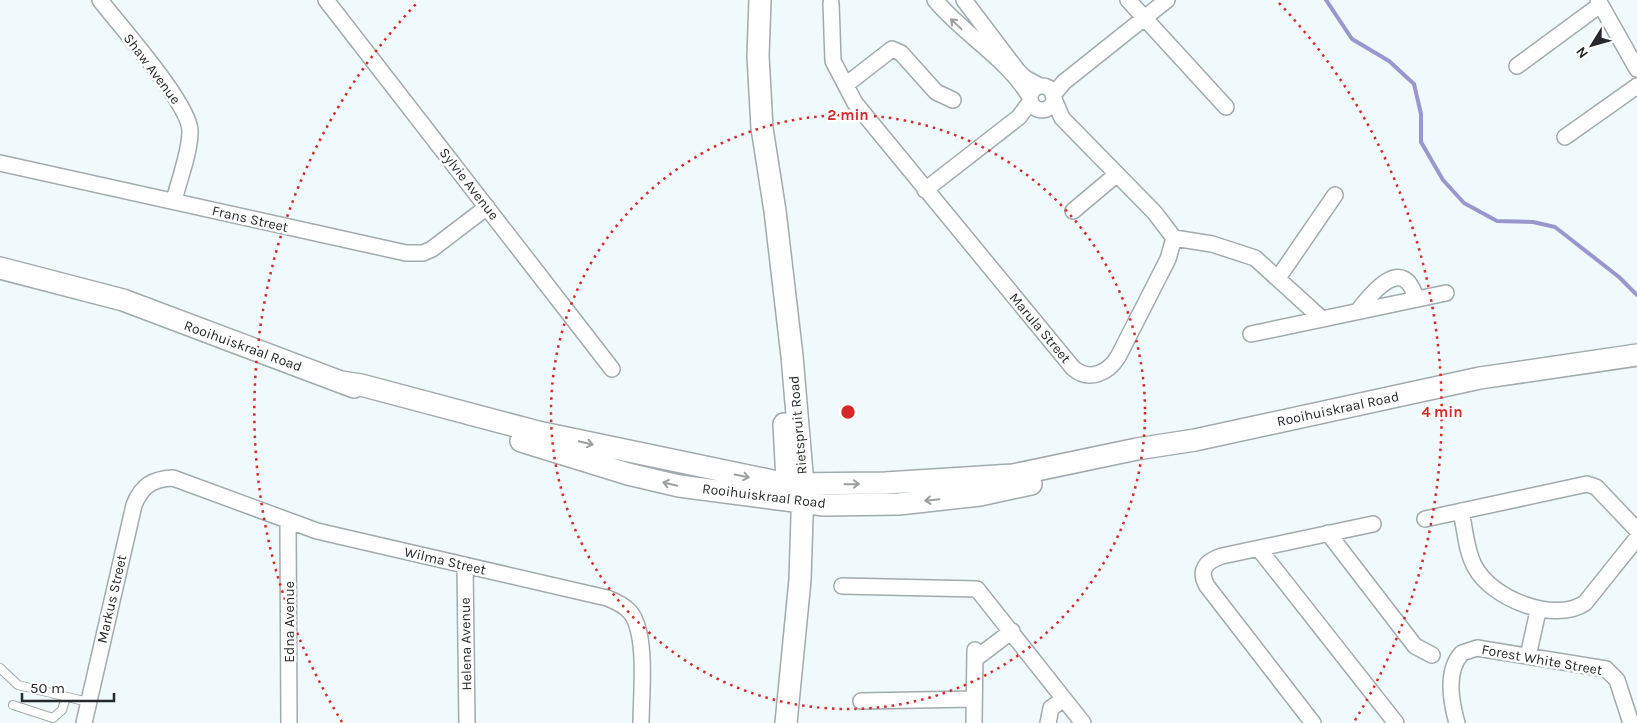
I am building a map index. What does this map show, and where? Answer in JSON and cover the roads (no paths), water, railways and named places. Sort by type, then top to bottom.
[{"type":"main road","name":"Rietspruit Road","points":[[760,0],[758,56],[762,128],[775,211],[792,356],[799,595],[786,723]]},
{"type":"main road","name":"Rooihuiskraal Road","points":[[0,268],[101,293],[389,401],[628,474],[679,486],[795,493],[885,483],[1013,475],[1137,449],[1195,440],[1480,378],[1637,355]]},
{"type":"main road","name":"Rooihuiskraal Road","points":[[0,282],[94,302],[146,309]]},
{"type":"main road","name":"Rooihuiskraal Road","points":[[1480,378],[1523,364],[1637,340]]},
{"type":"main road","name":"Rietspruit Road","points":[[779,723],[781,658],[795,493]]},
{"type":"street","name":"Shaw Avenue","points":[[100,0],[175,96],[190,124],[188,145],[174,201]]},
{"type":"street","name":"Sylvie Avenue","points":[[326,0],[612,369]]},
{"type":"street","points":[[935,0],[954,21],[1062,118],[1164,224],[1174,238],[1212,244],[1247,254],[1258,260],[1322,319]]},
{"type":"street","points":[[964,0],[1017,70],[1042,99]]},
{"type":"street","points":[[1128,0],[1226,107]]},
{"type":"street","points":[[926,190],[1167,0]]},
{"type":"street","points":[[1517,66],[1599,1],[1637,69]]},
{"type":"street","name":"Marula Street","points":[[831,3],[831,54],[835,66],[847,84],[856,103],[1073,368],[1086,374],[1100,373],[1113,364],[1168,259],[1174,238]]},
{"type":"street","points":[[847,84],[892,49],[901,53],[936,92],[953,100]]},
{"type":"street","points":[[1565,137],[1637,86]]},
{"type":"street","name":"Frans Street","points":[[0,163],[387,250],[414,254],[432,249],[487,207]]},
{"type":"street","points":[[1073,211],[1117,174]]},
{"type":"street","points":[[1278,278],[1335,195]]},
{"type":"street","points":[[1358,311],[1382,284],[1391,278],[1402,278],[1409,283],[1416,299]]},
{"type":"street","points":[[1251,334],[1446,293]]},
{"type":"street","name":"Wilma Street","points":[[153,481],[174,478],[181,480],[288,522],[333,536],[607,598],[630,611],[637,624],[640,642],[641,723]]},
{"type":"street","name":"Markus Street","points":[[84,723],[134,505],[140,492],[153,481]]},
{"type":"street","points":[[1425,519],[1590,485],[1596,487],[1637,530]]},
{"type":"street","points":[[1461,511],[1473,562],[1478,573],[1497,591],[1538,610],[1576,608],[1585,603],[1637,538]]},
{"type":"street","name":"Edna Avenue","points":[[288,522],[289,723]]},
{"type":"street","points":[[1314,723],[1207,586],[1203,577],[1204,567],[1215,558],[1373,524]]},
{"type":"street","points":[[1328,533],[1415,646],[1432,655]]},
{"type":"street","points":[[1259,549],[1396,723]]},
{"type":"street","name":"Helena Avenue","points":[[465,566],[467,723]]},
{"type":"street","points":[[842,586],[977,589],[1083,723]]},
{"type":"street","points":[[1528,656],[1538,610]]},
{"type":"street","points":[[974,723],[975,654],[1012,631]]},
{"type":"street","name":"Forest White Street","points":[[1457,723],[1451,701],[1451,689],[1456,662],[1462,653],[1472,648],[1482,648],[1606,669],[1617,680],[1633,719]]},
{"type":"street","points":[[861,701],[974,699]]},
{"type":"street","points":[[1048,723],[1051,708],[1064,699]]},
{"type":"lane","points":[[0,668],[18,685],[88,702]]},
{"type":"lane","points":[[13,705],[53,718],[62,710],[66,697]]},
{"type":"waterway","points":[[1326,0],[1352,39],[1389,61],[1414,84],[1421,114],[1421,142],[1443,180],[1464,203],[1497,221],[1533,222],[1555,227],[1619,277],[1637,295]]}]
